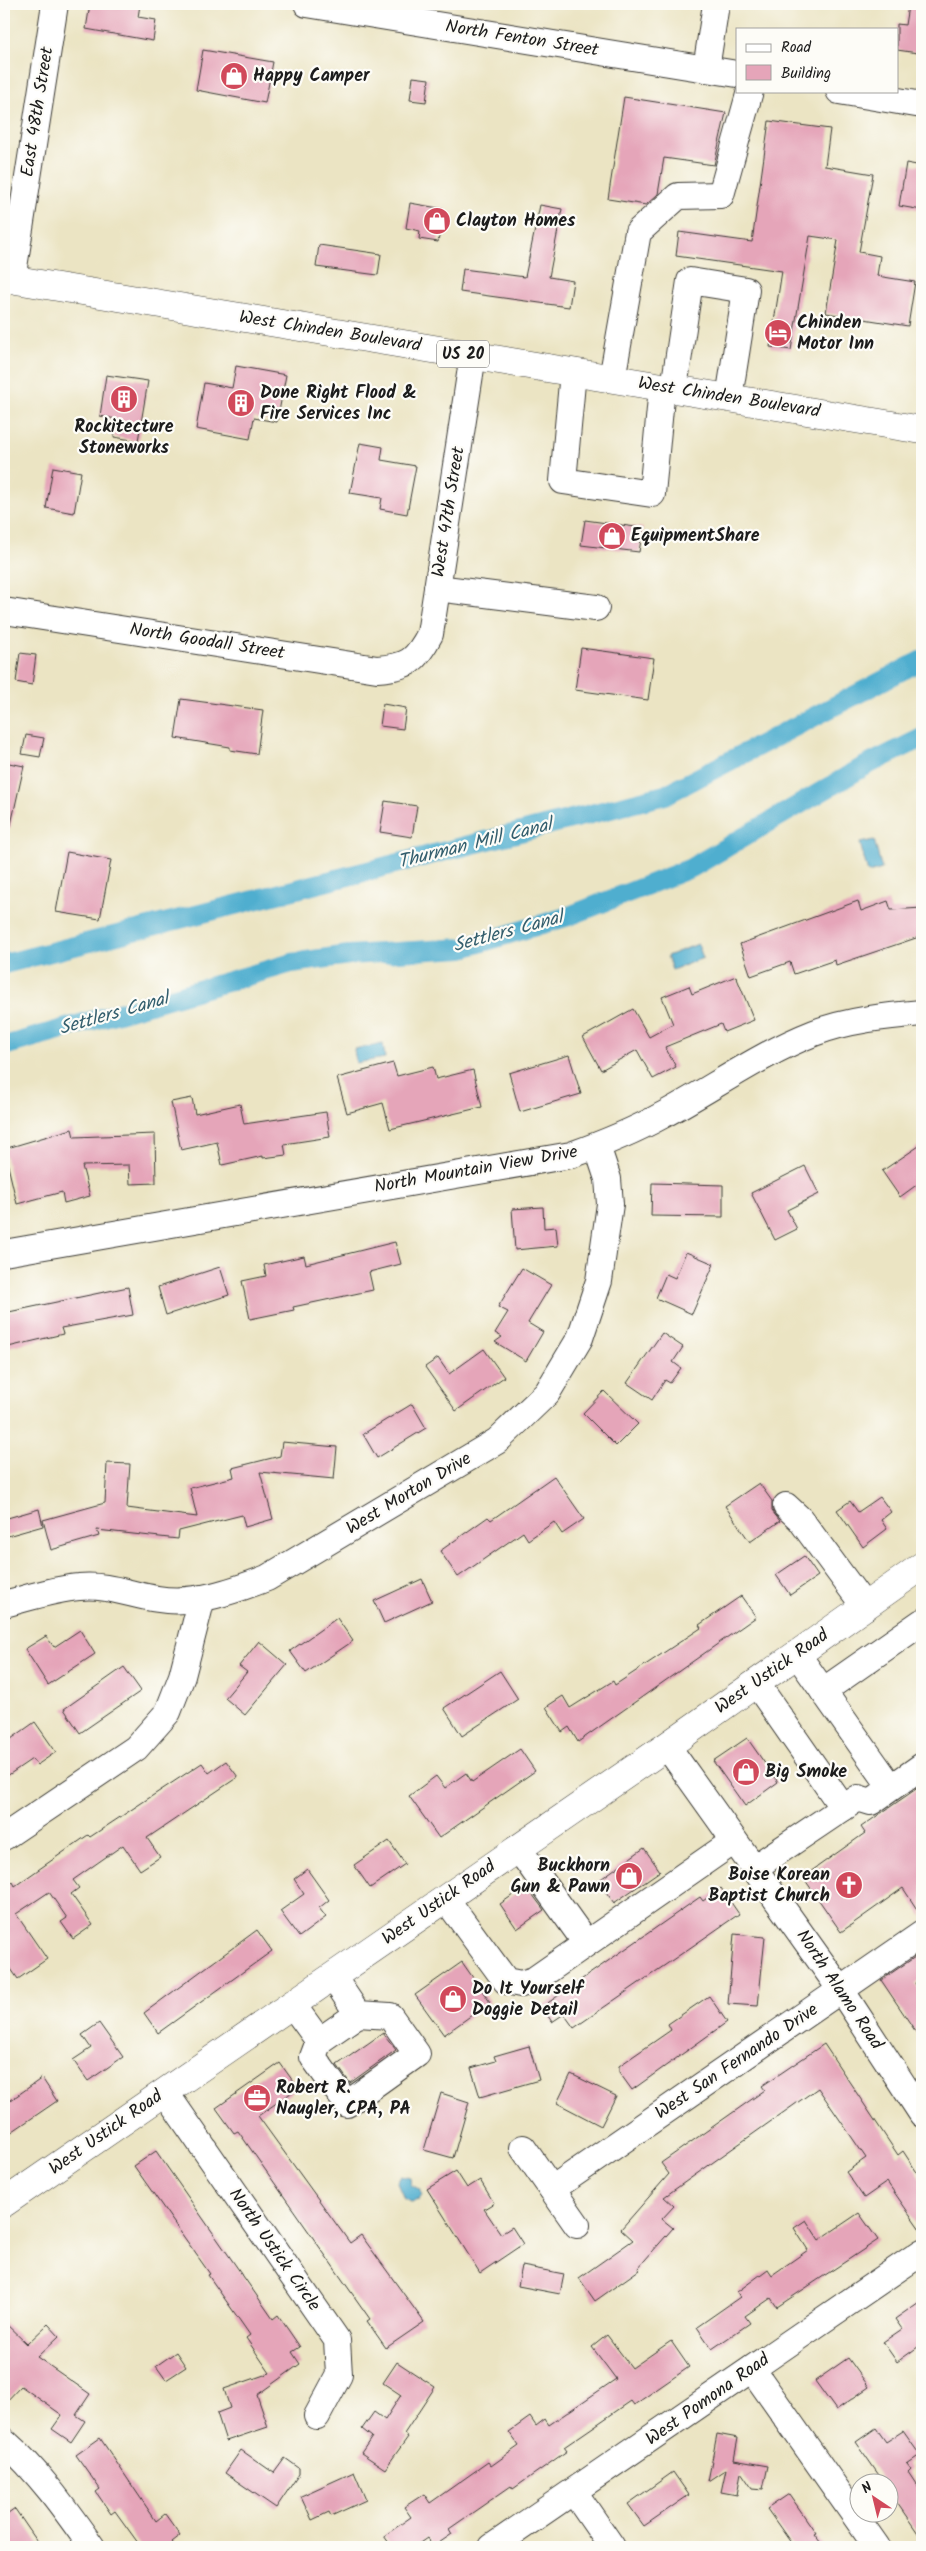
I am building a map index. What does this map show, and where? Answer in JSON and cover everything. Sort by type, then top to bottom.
[{"type":"main road","name":"West Chinden Boulevard","points":[[8,279],[922,430]]},
{"type":"main road","name":"West Ustick Road","points":[[7,2194],[165,2092],[333,1977],[667,1746],[922,1566]]},
{"type":"street","name":"East 48th Street","points":[[8,279],[55,4]]},
{"type":"street","name":"North Fenton Street","points":[[307,4],[736,74]]},
{"type":"street","points":[[706,69],[716,4]]},
{"type":"street","points":[[612,379],[638,232],[678,196],[721,195],[750,92]]},
{"type":"street","points":[[845,92],[922,105]]},
{"type":"street","points":[[574,372],[563,480],[652,494],[668,388],[690,281],[746,290],[729,398]]},
{"type":"street","name":"West 47th Street","points":[[410,662],[420,653],[430,634],[473,355]]},
{"type":"street","points":[[437,588],[596,608]]},
{"type":"street","name":"North Goodall Street","points":[[4,611],[378,668],[397,667],[410,662]]},
{"type":"street","name":"North Mountain View Drive","points":[[4,1253],[571,1155],[597,1146],[660,1117],[782,1047],[816,1032],[852,1022],[922,1013]]},
{"type":"street","name":"West Morton Drive","points":[[4,1604],[78,1587],[110,1587],[160,1599],[202,1598],[236,1590],[267,1578],[452,1470],[497,1441],[547,1392],[580,1338],[599,1281],[610,1204],[608,1179],[597,1146]]},
{"type":"street","points":[[786,1506],[800,1519],[864,1607]]},
{"type":"street","points":[[4,1837],[136,1748],[168,1712],[182,1676],[202,1598]]},
{"type":"street","points":[[823,1691],[922,1622]]},
{"type":"street","points":[[797,1654],[891,1787]]},
{"type":"street","points":[[756,1683],[843,1808]]},
{"type":"street","name":"North Alamo Road","points":[[667,1746],[841,1990],[922,2114]]},
{"type":"street","points":[[754,1868],[858,1798],[870,1802],[922,1766]]},
{"type":"street","points":[[446,1899],[506,1981],[521,1984],[534,1980],[734,1840]]},
{"type":"street","points":[[518,1848],[586,1943]]},
{"type":"street","name":"West San Fernando Drive","points":[[552,2189],[922,1934]]},
{"type":"street","points":[[333,1977],[358,2014]]},
{"type":"street","points":[[292,2004],[319,2041]]},
{"type":"street","points":[[358,2014],[390,2016],[417,2054],[347,2104],[313,2056],[319,2041],[358,2014]]},
{"type":"street","name":"North Ustick Circle","points":[[165,2092],[337,2340],[339,2375],[317,2416]]},
{"type":"street","points":[[523,2148],[577,2225]]},
{"type":"street","name":"West Pomona Road","points":[[492,2547],[922,2252]]},
{"type":"street","points":[[752,2369],[877,2547]]},
{"type":"street","points":[[4,2440],[23,2458],[57,2497],[92,2547]]},
{"type":"street","points":[[574,2492],[612,2547]]},
{"type":"water","points":[[874,840],[882,869],[868,873],[860,843]]},
{"type":"water","points":[[698,944],[703,958],[672,970],[667,956]]},
{"type":"water","points":[[383,1044],[385,1058],[356,1063],[354,1049]]},
{"type":"water","points":[[401,2176],[410,2178],[411,2185],[419,2189],[422,2195],[419,2200],[411,2202],[404,2199],[397,2183]]},
{"type":"building","points":[[90,4],[140,5],[138,17],[156,20],[153,41],[86,29]]},
{"type":"building","points":[[908,6],[922,9],[922,29],[918,53],[898,50],[897,24],[905,25]]},
{"type":"building","name":"Happy Camper","points":[[203,50],[273,62],[265,103],[196,90]]},
{"type":"building","points":[[413,77],[429,79],[426,102],[410,100]]},
{"type":"building","points":[[624,97],[726,113],[714,165],[664,158],[658,194],[646,205],[608,199]]},
{"type":"building","points":[[769,121],[830,129],[825,166],[873,174],[859,252],[880,256],[877,276],[915,282],[908,326],[826,313],[838,240],[810,236],[791,350],[770,347],[782,271],[676,256],[679,232],[752,242]]},
{"type":"building","points":[[906,163],[922,166],[922,210],[899,206]]},
{"type":"building","name":"Clayton Homes","points":[[410,203],[444,209],[438,242],[419,239],[420,231],[406,228]]},
{"type":"building","points":[[540,205],[562,209],[549,277],[573,281],[569,307],[460,292],[463,269],[525,277]]},
{"type":"building","points":[[319,245],[381,254],[378,275],[316,267]]},
{"type":"building","name":"Done Right Flood & Fire Services Inc","points":[[236,366],[286,375],[277,422],[254,418],[250,439],[196,429],[204,383],[232,388]]},
{"type":"building","name":"Rockitecture Stoneworks","points":[[106,375],[148,381],[138,441],[114,437],[116,419],[100,416]]},
{"type":"building","points":[[360,443],[383,447],[381,460],[416,466],[407,514],[380,509],[382,498],[350,493]]},
{"type":"building","points":[[53,467],[81,472],[74,513],[46,508]]},
{"type":"building","name":"EquipmentShare","points":[[585,520],[643,528],[639,552],[581,545]]},
{"type":"building","points":[[581,648],[654,658],[648,700],[575,690]]},
{"type":"building","points":[[20,653],[36,655],[32,685],[16,682]]},
{"type":"building","points":[[181,699],[263,710],[257,754],[230,750],[230,747],[175,738]]},
{"type":"building","points":[[383,704],[406,708],[403,729],[380,726]]},
{"type":"building","points":[[26,735],[44,738],[40,757],[22,754]]},
{"type":"building","points":[[4,762],[24,766],[10,829],[4,828]]},
{"type":"building","points":[[385,801],[417,806],[412,837],[380,832]]},
{"type":"building","points":[[67,852],[111,860],[100,919],[56,912]]},
{"type":"building","points":[[858,901],[861,911],[888,901],[891,910],[922,908],[922,936],[836,965],[835,960],[794,974],[790,962],[751,976],[740,944]]},
{"type":"building","points":[[736,976],[754,1020],[724,1032],[721,1024],[665,1047],[676,1067],[653,1079],[637,1050],[601,1070],[583,1037],[633,1009],[649,1037],[673,1024],[662,997],[689,986],[692,994]]},
{"type":"building","points":[[569,1055],[581,1094],[520,1112],[509,1073]]},
{"type":"building","points":[[393,1063],[397,1076],[433,1067],[436,1079],[473,1070],[482,1107],[390,1129],[383,1103],[347,1113],[337,1078]]},
{"type":"building","points":[[192,1098],[195,1114],[240,1104],[244,1124],[326,1112],[330,1137],[284,1144],[286,1155],[263,1158],[263,1156],[222,1165],[217,1142],[181,1150],[171,1102]]},
{"type":"building","points":[[72,1129],[74,1137],[155,1134],[156,1183],[130,1184],[129,1165],[82,1166],[90,1196],[64,1203],[62,1192],[17,1204],[4,1149]]},
{"type":"building","points":[[922,1144],[922,1181],[900,1197],[882,1171]]},
{"type":"building","points":[[805,1166],[819,1194],[787,1210],[797,1229],[775,1240],[751,1193]]},
{"type":"building","points":[[652,1183],[723,1185],[723,1217],[651,1216]]},
{"type":"building","points":[[543,1207],[544,1228],[556,1227],[558,1246],[515,1250],[512,1209]]},
{"type":"building","points":[[395,1242],[401,1264],[369,1272],[373,1290],[293,1307],[294,1310],[250,1319],[242,1281],[266,1276],[264,1265],[304,1256],[306,1264]]},
{"type":"building","points":[[686,1252],[714,1264],[692,1314],[656,1298],[666,1274],[675,1278]]},
{"type":"building","points":[[220,1267],[229,1295],[166,1315],[158,1287]]},
{"type":"building","points":[[522,1268],[551,1285],[528,1323],[543,1332],[526,1361],[495,1342],[502,1337],[495,1333],[508,1312],[498,1307]]},
{"type":"building","points":[[128,1287],[133,1315],[61,1328],[63,1334],[4,1348],[4,1313]]},
{"type":"building","points":[[662,1333],[683,1347],[673,1362],[681,1368],[670,1383],[665,1380],[652,1400],[627,1383]]},
{"type":"building","points":[[484,1349],[504,1377],[456,1411],[425,1367],[438,1358],[449,1374]]},
{"type":"building","points":[[604,1391],[638,1424],[616,1446],[583,1413]]},
{"type":"building","points":[[412,1404],[426,1428],[377,1458],[363,1434]]},
{"type":"building","points":[[282,1442],[337,1447],[334,1479],[260,1472],[273,1519],[245,1527],[242,1515],[179,1531],[178,1539],[97,1530],[99,1536],[51,1550],[43,1520],[105,1503],[107,1463],[130,1464],[127,1508],[197,1517],[190,1488],[234,1477],[232,1468],[280,1456]]},
{"type":"building","points":[[554,1476],[584,1519],[562,1534],[554,1522],[528,1540],[523,1532],[458,1577],[440,1551],[488,1517],[491,1520]]},
{"type":"building","points":[[759,1483],[772,1501],[772,1511],[780,1521],[750,1542],[725,1506]]},
{"type":"building","points":[[880,1497],[891,1512],[881,1520],[887,1529],[863,1547],[837,1510],[850,1501],[858,1512]]},
{"type":"building","points":[[39,1509],[43,1526],[4,1537],[4,1519]]},
{"type":"building","points":[[804,1556],[818,1576],[790,1595],[776,1575]]},
{"type":"building","points":[[422,1579],[432,1601],[384,1623],[374,1601]]},
{"type":"building","points":[[741,1596],[756,1617],[578,1742],[569,1727],[562,1732],[546,1707],[563,1696],[570,1708],[613,1681],[615,1685],[701,1628],[699,1625]]},
{"type":"building","points":[[337,1618],[353,1641],[306,1673],[290,1651]]},
{"type":"building","points":[[80,1630],[95,1654],[48,1685],[25,1649],[46,1636],[54,1647]]},
{"type":"building","points":[[259,1641],[287,1665],[245,1715],[225,1698],[247,1672],[239,1666]]},
{"type":"building","points":[[124,1667],[141,1691],[80,1733],[64,1709]]},
{"type":"building","points":[[500,1671],[518,1699],[462,1736],[444,1708]]},
{"type":"building","points":[[35,1722],[56,1752],[37,1765],[32,1759],[4,1778],[4,1744]]},
{"type":"building","name":"Big Smoke","points":[[747,1738],[778,1782],[745,1806],[713,1761]]},
{"type":"building","points":[[520,1749],[535,1771],[439,1838],[409,1796],[436,1776],[445,1788],[466,1773],[472,1782]]},
{"type":"building","points":[[226,1761],[238,1777],[147,1838],[160,1857],[140,1870],[123,1845],[73,1880],[79,1888],[71,1894],[93,1925],[73,1939],[61,1922],[67,1918],[49,1892],[16,1914],[47,1959],[18,1979],[4,1959],[4,1888],[13,1882],[15,1886],[88,1835],[90,1837],[202,1763],[209,1773]]},
{"type":"building","points":[[922,1785],[922,1917],[903,1888],[841,1932],[803,1877],[865,1833],[861,1827]]},
{"type":"building","points":[[389,1841],[405,1864],[370,1888],[354,1865]]},
{"type":"building","name":"Buckhorn Gun & Pawn","points":[[644,1848],[660,1871],[614,1903],[598,1881]]},
{"type":"building","points":[[307,1869],[329,1900],[319,1908],[326,1917],[299,1937],[280,1911],[304,1894],[294,1879]]},
{"type":"building","points":[[526,1886],[544,1910],[517,1929],[500,1904]]},
{"type":"building","points":[[721,1888],[739,1914],[574,2028],[564,2014],[552,2022],[542,2007],[700,1897],[703,1901]]},
{"type":"building","points":[[257,1930],[272,1951],[158,2033],[144,2013]]},
{"type":"building","points":[[734,1934],[765,1937],[758,2006],[728,2004]]},
{"type":"building","points":[[918,1955],[922,1962],[922,1978],[915,1983],[922,1994],[922,2041],[881,1980]]},
{"type":"building","name":"Do It Yourself Doggie Detail","points":[[462,1962],[490,2002],[444,2035],[415,1995]]},
{"type":"building","points":[[709,1996],[727,2022],[632,2090],[619,2072],[619,2066],[671,2030],[668,2024]]},
{"type":"building","points":[[99,2023],[123,2057],[88,2081],[73,2060],[91,2048],[82,2035]]},
{"type":"building","points":[[383,2033],[396,2050],[350,2083],[337,2065]]},
{"type":"building","points":[[824,2044],[898,2155],[903,2151],[922,2180],[922,2232],[887,2182],[864,2198],[846,2172],[866,2158],[818,2088],[664,2197],[674,2206],[662,2219],[673,2228],[638,2268],[639,2270],[595,2301],[579,2278],[633,2240],[621,2229],[669,2174],[661,2163],[765,2090],[762,2086]]},
{"type":"building","points":[[529,2046],[539,2080],[480,2097],[471,2068],[496,2061],[494,2056]]},
{"type":"building","points":[[280,2063],[298,2088],[258,2116],[350,2243],[361,2235],[424,2322],[386,2348],[367,2321],[370,2319],[238,2131],[234,2133],[216,2108]]},
{"type":"building","points":[[571,2074],[616,2096],[601,2126],[557,2103]]},
{"type":"building","points":[[42,2078],[57,2101],[10,2133],[4,2124],[4,2105]]},
{"type":"building","points":[[441,2093],[469,2102],[453,2158],[424,2150]]},
{"type":"building","points":[[156,2151],[273,2319],[278,2315],[300,2347],[292,2352],[300,2364],[257,2395],[268,2427],[226,2441],[217,2413],[230,2408],[224,2389],[270,2373],[246,2338],[250,2335],[208,2275],[210,2274],[134,2166]]},
{"type":"building","points":[[456,2171],[467,2188],[480,2180],[494,2203],[484,2209],[501,2234],[512,2227],[523,2244],[480,2273],[427,2189]]},
{"type":"building","points":[[859,2213],[878,2240],[777,2307],[771,2298],[745,2316],[750,2323],[712,2349],[697,2327],[740,2297],[737,2292],[768,2269],[772,2275],[808,2250],[794,2228],[806,2220],[819,2240]]},
{"type":"building","points":[[522,2266],[564,2274],[560,2294],[518,2286]]},
{"type":"building","points":[[922,2300],[922,2344],[897,2362],[883,2342],[902,2329],[895,2319]]},
{"type":"building","points":[[4,2322],[27,2344],[48,2324],[59,2336],[37,2357],[90,2394],[76,2415],[85,2421],[71,2442],[52,2429],[62,2415],[21,2386],[4,2404]]},
{"type":"building","points":[[607,2335],[632,2368],[671,2341],[689,2367],[634,2405],[631,2401],[564,2447],[567,2451],[513,2489],[511,2486],[449,2529],[452,2534],[433,2547],[427,2538],[414,2547],[392,2547],[384,2536],[411,2517],[404,2507],[424,2494],[430,2503],[488,2462],[491,2466],[519,2446],[509,2432],[530,2417],[536,2426],[545,2419],[549,2425],[616,2379],[592,2347]]},
{"type":"building","points":[[176,2352],[186,2367],[166,2380],[156,2366]]},
{"type":"building","points":[[848,2358],[869,2387],[836,2410],[815,2381]]},
{"type":"building","points":[[397,2362],[435,2387],[404,2434],[408,2437],[385,2469],[361,2453],[372,2437],[362,2429],[374,2412],[385,2420],[401,2395],[383,2383]]},
{"type":"building","points":[[876,2428],[886,2442],[903,2431],[920,2455],[907,2464],[911,2469],[908,2472],[922,2493],[922,2539],[898,2504],[898,2474],[878,2474],[856,2442]]},
{"type":"building","points":[[717,2434],[738,2438],[734,2460],[768,2466],[763,2489],[752,2488],[741,2472],[737,2495],[721,2492],[726,2469],[708,2481]]},
{"type":"building","points":[[100,2438],[156,2521],[165,2514],[180,2535],[171,2542],[175,2547],[141,2547],[115,2511],[111,2514],[96,2492],[100,2489],[76,2455]]},
{"type":"building","points":[[241,2450],[274,2473],[285,2458],[299,2468],[299,2474],[276,2508],[225,2473]]},
{"type":"building","points":[[354,2472],[366,2500],[331,2516],[329,2512],[312,2520],[301,2496]]},
{"type":"building","points":[[673,2472],[689,2495],[644,2526],[628,2504]]},
{"type":"building","points":[[789,2494],[824,2547],[794,2547],[767,2509]]},
{"type":"building","points":[[15,2509],[41,2547],[4,2547],[4,2517]]},
{"type":"waterway","name":"Thurman Mill Canal","points":[[4,964],[665,795],[922,660]]},
{"type":"waterway","name":"Settlers Canal","points":[[4,1046],[292,963],[349,955],[463,948],[569,916],[691,868],[865,766],[922,738]]},
{"type":"place","name":"Happy Camper","points":[[234,76]]},
{"type":"place","name":"Clayton Homes","points":[[437,221]]},
{"type":"place","name":"Chinden Motor Inn","points":[[778,333]]},
{"type":"place","name":"Rockitecture Stoneworks","points":[[124,399]]},
{"type":"place","name":"Done Right Flood & Fire Services Inc","points":[[241,403]]},
{"type":"place","name":"EquipmentShare","points":[[612,536]]},
{"type":"place","name":"Big Smoke","points":[[746,1772]]},
{"type":"place","name":"Buckhorn Gun & Pawn","points":[[629,1876]]},
{"type":"place","name":"Boise Korean Baptist Church","points":[[849,1885]]},
{"type":"place","name":"Do It Yourself Doggie Detail","points":[[453,1999]]},
{"type":"place","name":"Robert R. Naugler, CPA, PA","points":[[257,2098]]}]
